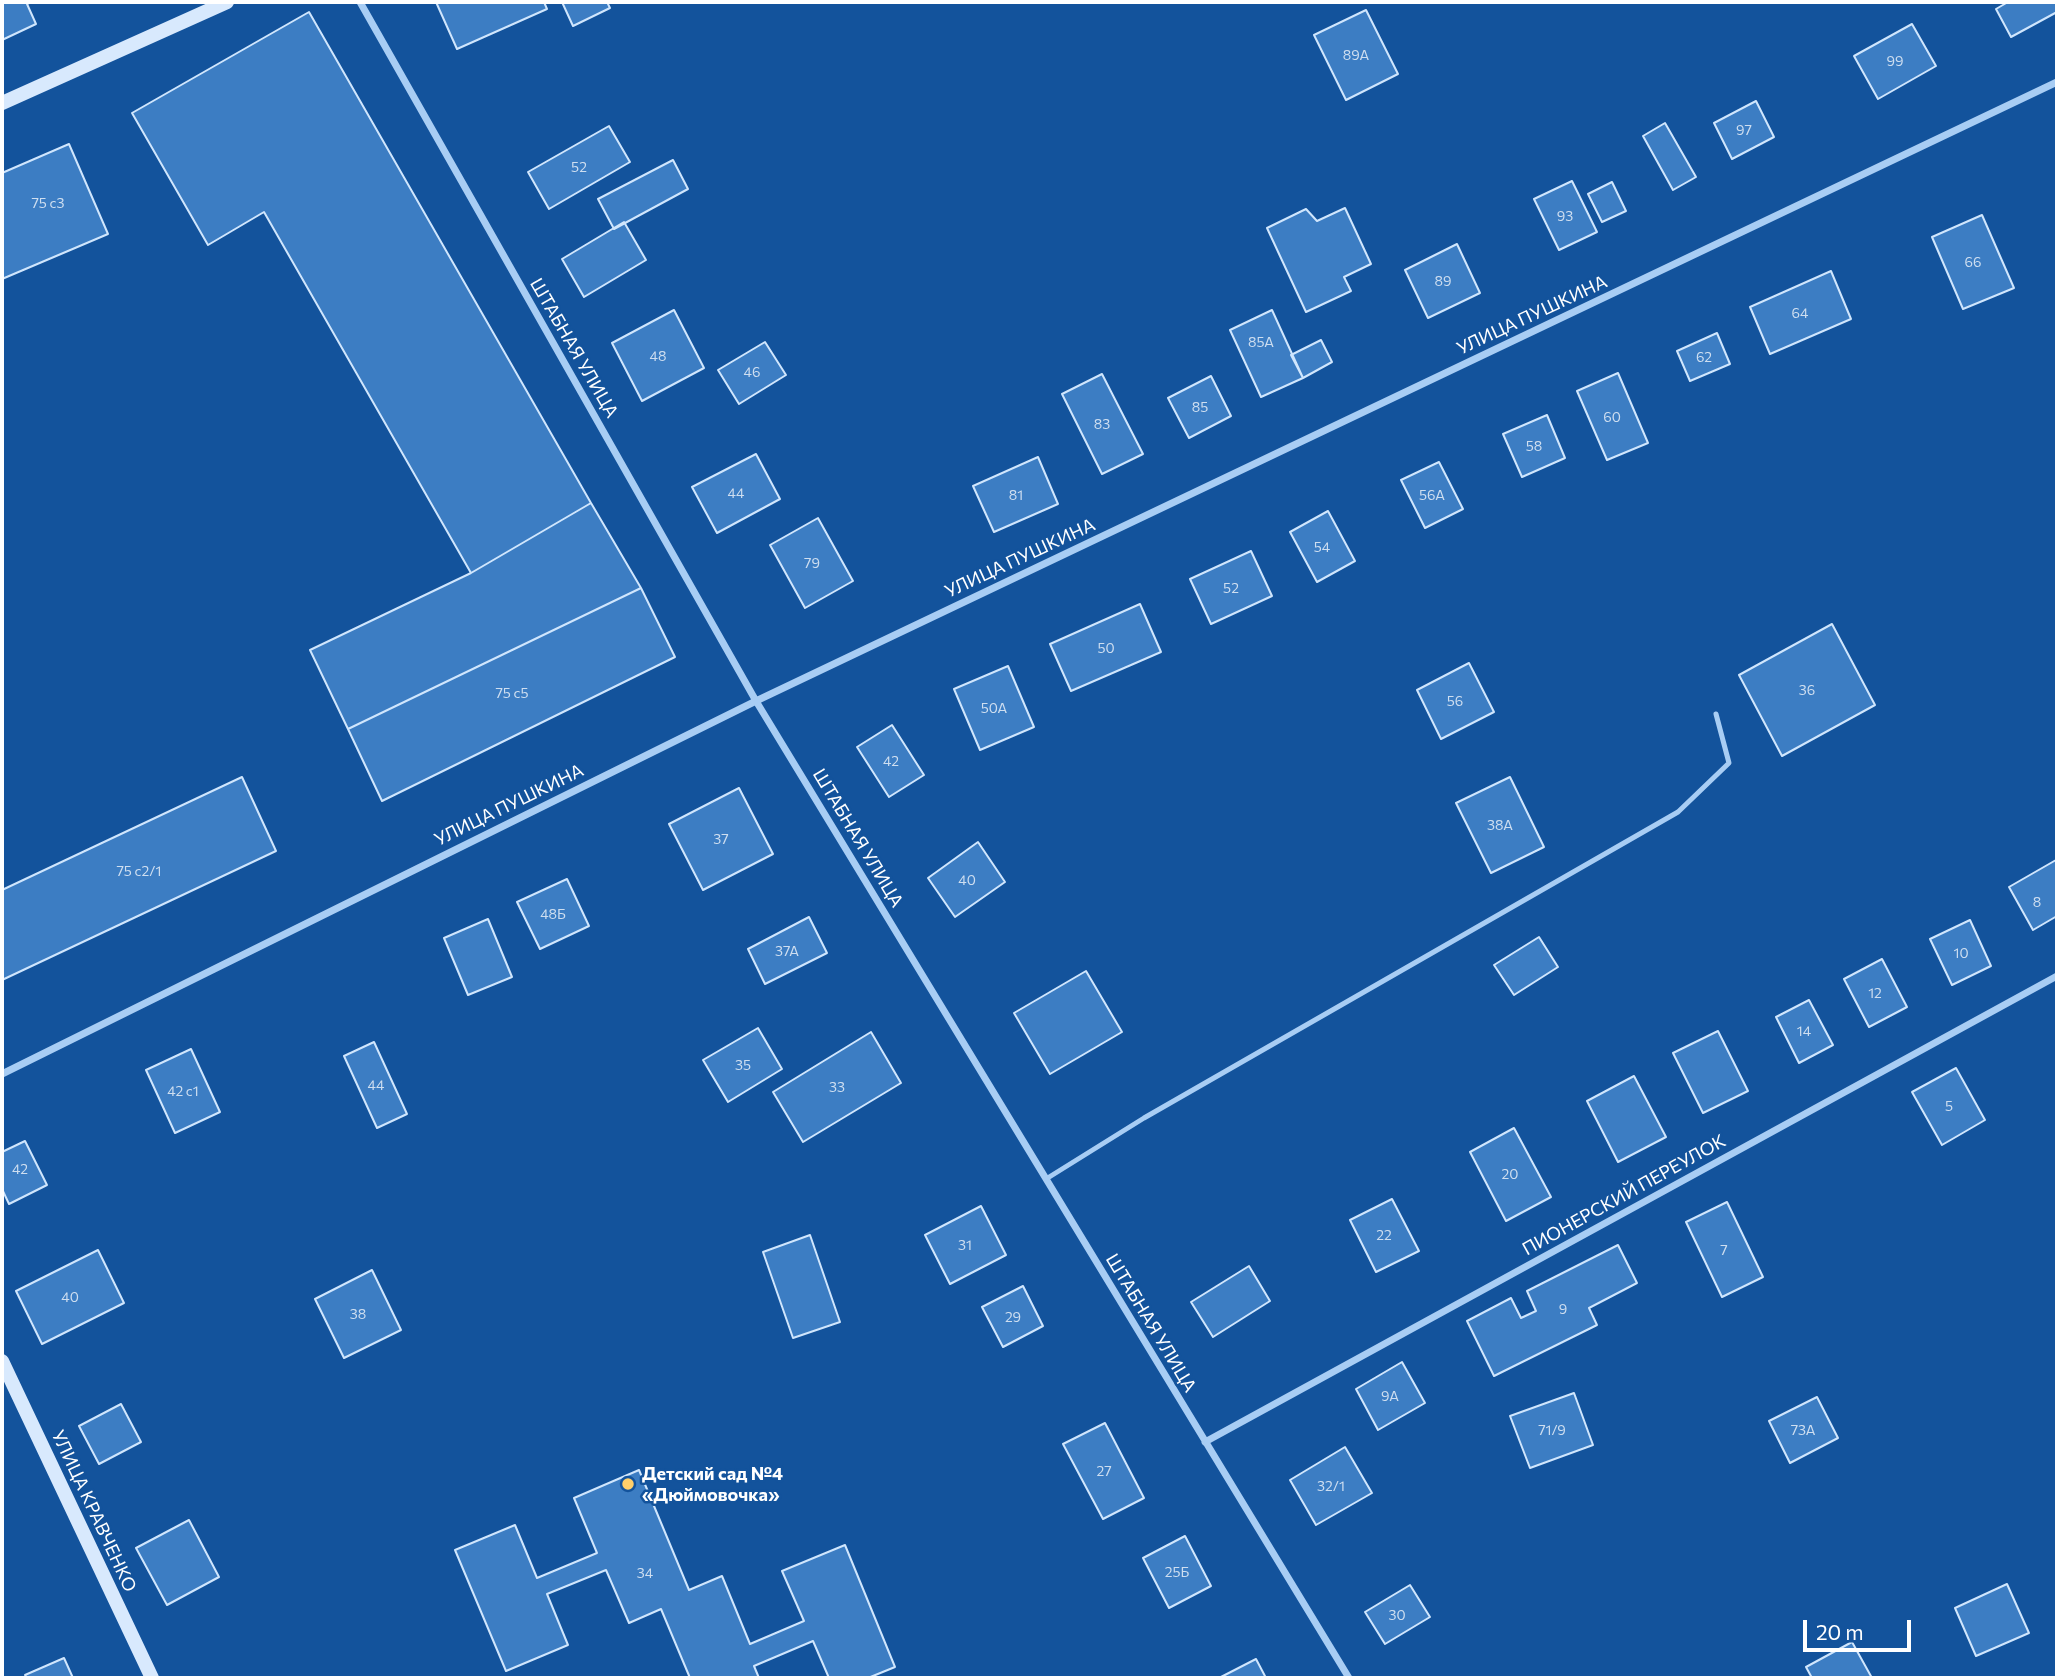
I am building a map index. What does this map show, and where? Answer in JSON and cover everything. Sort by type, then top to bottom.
[{"type":"street","points":[[2,103],[227,2]]},
{"type":"street","name":"ШТАБНАЯ УЛИЦА","points":[[360,2],[756,701],[1349,1678]]},
{"type":"street","name":"УЛИЦА ПУШКИНА","points":[[2,1073],[756,701],[2057,82]]},
{"type":"street","name":"ПИОНЕРСКИЙ ПЕРЕУЛОК","points":[[1206,1442],[2057,976]]},
{"type":"street","name":"УЛИЦА КРАВЧЕНКО","points":[[2,1361],[152,1678]]},
{"type":"lane","points":[[1046,1180],[1143,1118],[1678,812],[1729,763],[1716,714]]},
{"type":"building","points":[[2,2],[31,2],[27,4],[36,24],[2,40]]},
{"type":"building","points":[[436,2],[544,2],[547,9],[457,49]]},
{"type":"building","points":[[562,2],[607,2],[610,8],[573,26]]},
{"type":"building","points":[[2008,2],[2057,2],[2057,12],[2011,37],[1996,9]]},
{"type":"building","points":[[1366,10],[1398,74],[1346,100],[1314,35]]},
{"type":"building","points":[[309,12],[591,503],[471,573],[264,212],[208,245],[132,113]]},
{"type":"building","points":[[1912,24],[1936,66],[1878,99],[1854,56]]},
{"type":"building","points":[[1756,101],[1774,137],[1732,159],[1714,123]]},
{"type":"building","points":[[1665,123],[1696,177],[1673,190],[1643,136]]},
{"type":"building","points":[[609,126],[630,162],[549,209],[528,172]]},
{"type":"building","points":[[69,144],[108,234],[2,279],[2,173]]},
{"type":"building","points":[[673,160],[688,189],[614,229],[598,199]]},
{"type":"building","points":[[1572,181],[1597,232],[1559,250],[1534,199]]},
{"type":"building","points":[[1612,182],[1626,211],[1602,222],[1588,194]]},
{"type":"building","points":[[1345,208],[1371,264],[1344,277],[1351,291],[1306,312],[1267,228],[1306,209],[1317,221]]},
{"type":"building","points":[[1982,215],[2014,288],[1963,309],[1932,237]]},
{"type":"building","points":[[624,222],[646,260],[584,297],[562,259]]},
{"type":"building","points":[[1457,244],[1480,293],[1428,318],[1405,270]]},
{"type":"building","points":[[1831,271],[1851,319],[1770,354],[1750,307]]},
{"type":"building","points":[[674,310],[704,368],[642,401],[612,343]]},
{"type":"building","points":[[1272,310],[1303,378],[1261,397],[1230,330]]},
{"type":"building","points":[[1717,333],[1730,364],[1690,381],[1677,351]]},
{"type":"building","points":[[1321,340],[1332,362],[1303,378],[1291,355]]},
{"type":"building","points":[[765,342],[786,375],[739,404],[718,370]]},
{"type":"building","points":[[1618,373],[1648,443],[1607,460],[1577,391]]},
{"type":"building","points":[[1102,374],[1143,454],[1102,474],[1062,394]]},
{"type":"building","points":[[1211,376],[1231,416],[1189,438],[1168,398]]},
{"type":"building","points":[[1547,415],[1565,458],[1522,477],[1503,434]]},
{"type":"building","points":[[756,454],[780,499],[717,533],[692,487]]},
{"type":"building","points":[[1038,457],[1058,504],[994,532],[973,486]]},
{"type":"building","points":[[1439,462],[1463,509],[1425,528],[1401,480]]},
{"type":"building","points":[[591,503],[641,588],[348,729],[310,650],[471,573]]},
{"type":"building","points":[[1328,511],[1355,561],[1317,582],[1290,532]]},
{"type":"building","points":[[818,518],[853,581],[805,608],[770,545]]},
{"type":"building","points":[[1251,551],[1272,596],[1211,624],[1190,579]]},
{"type":"building","points":[[641,588],[675,657],[382,801],[348,729]]},
{"type":"building","points":[[1140,604],[1161,652],[1071,691],[1050,644]]},
{"type":"building","points":[[1832,624],[1875,705],[1782,756],[1739,675]]},
{"type":"building","points":[[1469,663],[1494,712],[1441,739],[1417,690]]},
{"type":"building","points":[[1008,666],[1034,727],[980,750],[954,689]]},
{"type":"building","points":[[892,725],[924,775],[889,797],[857,747]]},
{"type":"building","points":[[242,777],[276,851],[2,980],[2,890]]},
{"type":"building","points":[[1510,777],[1544,847],[1491,873],[1456,803]]},
{"type":"building","points":[[739,788],[773,854],[703,890],[669,824]]},
{"type":"building","points":[[978,842],[1005,882],[955,917],[928,878]]},
{"type":"building","points":[[2056,860],[2057,916],[2033,930],[2009,887]]},
{"type":"building","points":[[567,879],[589,926],[540,949],[517,902]]},
{"type":"building","points":[[809,917],[827,953],[765,984],[748,949]]},
{"type":"building","points":[[488,919],[512,977],[468,995],[444,938]]},
{"type":"building","points":[[1970,920],[1991,966],[1952,985],[1930,939]]},
{"type":"building","points":[[1539,937],[1558,967],[1514,995],[1494,965]]},
{"type":"building","points":[[1882,959],[1907,1007],[1869,1027],[1844,979]]},
{"type":"building","points":[[1086,971],[1122,1032],[1050,1074],[1014,1013]]},
{"type":"building","points":[[1809,1000],[1833,1045],[1799,1063],[1776,1017]]},
{"type":"building","points":[[758,1028],[782,1069],[728,1102],[703,1060]]},
{"type":"building","points":[[1718,1031],[1748,1091],[1703,1113],[1673,1053]]},
{"type":"building","points":[[871,1032],[901,1083],[803,1142],[773,1092]]},
{"type":"building","points":[[374,1042],[407,1114],[377,1128],[344,1056]]},
{"type":"building","points":[[191,1049],[220,1112],[175,1133],[146,1070]]},
{"type":"building","points":[[1956,1068],[1985,1120],[1942,1145],[1912,1092]]},
{"type":"building","points":[[1634,1076],[1666,1137],[1618,1162],[1587,1101]]},
{"type":"building","points":[[1514,1128],[1551,1197],[1506,1221],[1470,1152]]},
{"type":"building","points":[[25,1141],[47,1185],[9,1204],[2,1189],[2,1152]]},
{"type":"building","points":[[1392,1199],[1419,1251],[1376,1272],[1350,1220]]},
{"type":"building","points":[[1727,1202],[1763,1277],[1722,1297],[1686,1222]]},
{"type":"building","points":[[981,1206],[1006,1255],[950,1284],[925,1235]]},
{"type":"building","points":[[810,1235],[840,1322],[793,1338],[763,1252]]},
{"type":"building","points":[[1618,1245],[1637,1283],[1589,1308],[1597,1325],[1494,1376],[1467,1321],[1511,1298],[1521,1318],[1536,1311],[1527,1291]]},
{"type":"building","points":[[98,1250],[124,1303],[42,1344],[16,1291]]},
{"type":"building","points":[[1249,1266],[1270,1301],[1213,1337],[1191,1302]]},
{"type":"building","points":[[372,1270],[401,1330],[344,1358],[315,1299]]},
{"type":"building","points":[[1023,1286],[1043,1326],[1003,1347],[982,1307]]},
{"type":"building","points":[[1402,1362],[1425,1403],[1378,1430],[1356,1389]]},
{"type":"building","points":[[1574,1393],[1593,1445],[1530,1468],[1510,1416]]},
{"type":"building","points":[[1817,1397],[1838,1438],[1790,1463],[1769,1421]]},
{"type":"building","points":[[121,1404],[141,1442],[99,1464],[79,1426]]},
{"type":"building","points":[[1105,1423],[1144,1498],[1103,1519],[1063,1444]]},
{"type":"building","points":[[1345,1447],[1372,1493],[1316,1525],[1290,1480]]},
{"type":"building","points":[[639,1470],[689,1590],[722,1576],[750,1644],[804,1621],[782,1571],[845,1545],[895,1667],[868,1678],[829,1678],[813,1641],[754,1666],[759,1678],[690,1678],[661,1609],[629,1623],[606,1570],[547,1594],[568,1645],[506,1671],[455,1550],[515,1525],[537,1578],[597,1553],[574,1498]]},
{"type":"building","points":[[189,1520],[219,1577],[167,1605],[136,1548]]},
{"type":"building","points":[[1185,1536],[1211,1586],[1169,1608],[1143,1558]]},
{"type":"building","points":[[2007,1584],[2029,1633],[1976,1656],[1955,1608]]},
{"type":"building","points":[[1410,1585],[1430,1617],[1385,1644],[1365,1612]]},
{"type":"building","points":[[1852,1642],[1872,1678],[1812,1678],[1806,1667]]},
{"type":"building","points":[[64,1658],[73,1678],[27,1678],[25,1675]]},
{"type":"building","points":[[1256,1659],[1266,1678],[1219,1678]]},
{"type":"place","name":"Детский сад №4 «Дюймовочка»","points":[[628,1484]]}]
